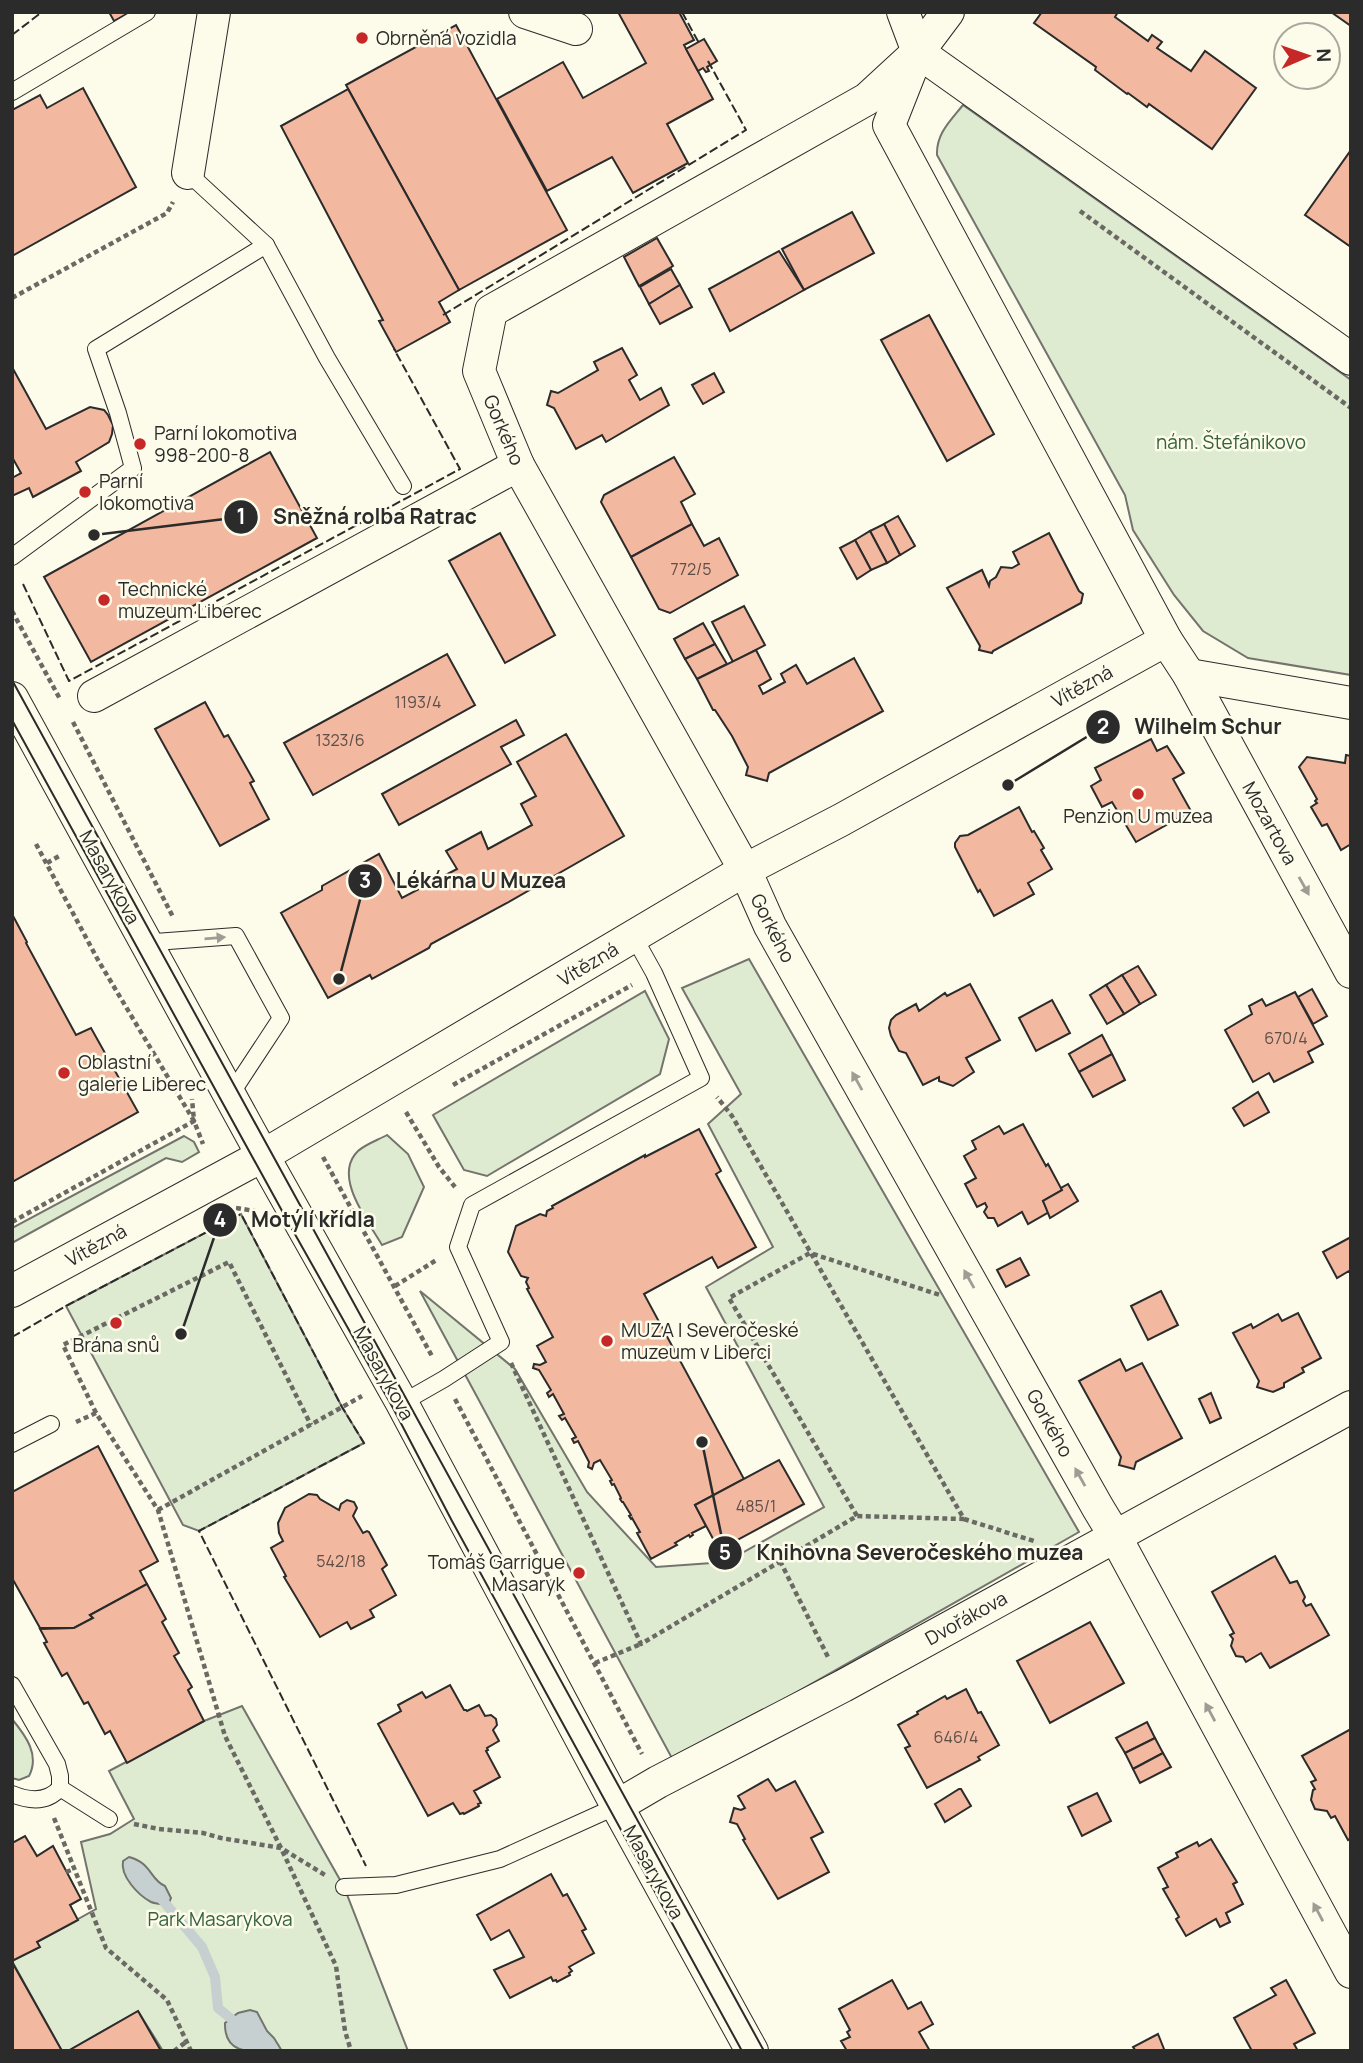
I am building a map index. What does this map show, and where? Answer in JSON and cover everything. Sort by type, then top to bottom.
[{"type":"street","points":[[188,173],[214,12]]},
{"type":"street","points":[[525,12],[576,29]]},
{"type":"street","points":[[903,12],[918,52],[1351,359]]},
{"type":"street","points":[[948,12],[918,52],[889,125],[1166,640],[1189,675],[1351,702]]},
{"type":"street","name":"Gorkého","points":[[918,52],[867,99],[491,311],[479,371],[519,465],[745,870],[770,926],[1115,1536],[1351,1972]]},
{"type":"street","points":[[80,704],[519,465]]},
{"type":"street","name":"Vítězná","points":[[12,1291],[263,1156],[745,870],[841,820],[1166,640]]},
{"type":"street","name":"Mozartova","points":[[1189,675],[1351,972]]},
{"type":"street","name":"Masarykova","points":[[12,698],[402,1403],[617,1807],[752,2051]]},
{"type":"street","name":"Dvořákova","points":[[617,1807],[657,1782],[843,1686],[1351,1407]]},
{"type":"lane","points":[[12,92],[147,12]]},
{"type":"lane","points":[[188,173],[266,245],[327,358],[403,486]]},
{"type":"lane","points":[[12,557],[133,468],[96,349],[266,245]]},
{"type":"lane","points":[[147,944],[236,936],[281,1018],[231,1094]]},
{"type":"lane","points":[[402,1403],[501,1342],[458,1247],[472,1205],[701,1078],[654,973],[634,937]]},
{"type":"lane","points":[[12,1444],[51,1424]]},
{"type":"lane","points":[[12,1685],[57,1764],[60,1776],[60,1787],[52,1796],[28,1800],[12,1794]]},
{"type":"lane","points":[[60,1787],[109,1819]]},
{"type":"lane","points":[[344,1887],[396,1885],[500,1859],[617,1807]]},
{"type":"path","points":[[12,298],[167,213],[188,173]]},
{"type":"path","points":[[1070,204],[1351,408]]},
{"type":"path","points":[[12,611],[80,704],[186,941]]},
{"type":"path","points":[[36,844],[98,960],[194,1122],[203,1144]]},
{"type":"path","points":[[47,863],[64,853]]},
{"type":"path","points":[[701,1078],[732,1116],[964,1519]]},
{"type":"path","points":[[406,1112],[446,1176]]},
{"type":"path","points":[[12,1222],[194,1122]]},
{"type":"path","points":[[395,1286],[458,1247]]},
{"type":"path","points":[[857,1516],[729,1298],[810,1253],[986,1310]]},
{"type":"path","points":[[312,1425],[229,1262],[63,1345],[96,1413],[158,1510],[225,1737],[336,1966],[345,2031],[351,2051]]},
{"type":"path","points":[[501,1342],[641,1644]]},
{"type":"path","points":[[158,1510],[364,1394]]},
{"type":"path","points":[[51,1424],[71,1424],[96,1413]]},
{"type":"path","points":[[595,1663],[641,1644],[857,1516],[964,1519],[1082,1555]]},
{"type":"path","points":[[780,1561],[843,1686]]},
{"type":"path","points":[[46,1798],[106,1948],[167,2000],[191,2051]]},
{"type":"path","points":[[109,1819],[281,1848],[344,1887]]},
{"type":"path","points":[[66,1872],[74,1869]]},
{"type":"path","points":[[174,2051],[186,2042]]},
{"type":"green space","name":"nám. Štefánikovo","points":[[963,105],[1351,380],[1351,675],[1248,658],[1203,631],[1174,595],[1133,530],[1125,495],[937,155],[941,134]]},
{"type":"green space","points":[[749,959],[1079,1532],[674,1762],[420,1291],[515,1369],[587,1492],[656,1567],[726,1562],[824,1507],[706,1287],[773,1247],[708,1124],[741,1094],[682,988]]},
{"type":"green space","points":[[645,991],[669,1039],[660,1074],[487,1176],[464,1170],[433,1115]]},
{"type":"green space","points":[[387,1135],[408,1154],[424,1187],[402,1237],[382,1245],[355,1198],[349,1173],[351,1161],[358,1151]]},
{"type":"green space","points":[[184,1136],[194,1142],[199,1152],[182,1162],[166,1158],[12,1243],[12,1228]]},
{"type":"green space","points":[[241,1214],[342,1407],[364,1443],[199,1531],[183,1525],[66,1306]]},
{"type":"green space","name":"Park Masarykova","points":[[242,1706],[344,1887],[408,2051],[163,2051],[138,2011],[68,2051],[62,2051],[12,1961],[39,1947],[37,1942],[96,1909],[81,1842],[110,1834],[134,1819],[109,1771],[204,1721]]},
{"type":"green space","points":[[12,1719],[30,1746],[33,1761],[29,1776],[19,1780],[12,1778]]},
{"type":"shaded area","points":[[129,1857],[147,1867],[156,1880],[165,1886],[171,1898],[168,1905],[151,1902],[131,1884],[123,1867],[123,1861]]},
{"type":"shaded area","points":[[250,2010],[257,2012],[282,2051],[243,2050],[230,2042],[225,2023],[238,2013]]},
{"type":"building","points":[[109,12],[130,12],[114,21]]},
{"type":"building","points":[[618,12],[679,12],[694,40],[684,45],[713,99],[667,124],[688,163],[633,193],[612,157],[547,191],[497,99],[563,62],[583,98],[646,63]]},
{"type":"building","points":[[1042,12],[1118,12],[1115,17],[1148,41],[1152,35],[1162,42],[1157,48],[1191,71],[1205,51],[1256,88],[1212,149],[1149,104],[1147,107],[1127,94],[1095,70],[1096,67],[1034,23]]},
{"type":"building","points":[[1331,12],[1351,12],[1351,26]]},
{"type":"building","points":[[456,25],[567,230],[459,290],[346,85]]},
{"type":"building","points":[[704,39],[717,61],[707,67],[709,71],[706,72],[703,68],[698,71],[686,49]]},
{"type":"building","points":[[83,88],[136,187],[12,256],[12,110],[40,95],[47,108]]},
{"type":"building","points":[[348,89],[459,290],[439,302],[450,322],[396,352],[379,321],[383,320],[281,126]]},
{"type":"building","points":[[1351,150],[1351,247],[1305,215]]},
{"type":"building","points":[[852,212],[874,253],[804,290],[782,249]]},
{"type":"building","points":[[657,238],[673,266],[639,286],[624,257]]},
{"type":"building","points":[[779,251],[804,290],[730,331],[709,289]]},
{"type":"building","points":[[671,269],[680,285],[649,304],[640,287]]},
{"type":"building","points":[[680,285],[692,307],[660,324],[649,304]]},
{"type":"building","points":[[929,315],[994,434],[947,461],[881,340]]},
{"type":"building","points":[[622,348],[637,375],[629,380],[640,400],[661,388],[669,405],[606,442],[602,435],[576,449],[554,408],[547,405],[551,391],[558,393],[598,370],[594,362]]},
{"type":"building","points":[[12,367],[46,429],[90,407],[104,410],[113,425],[109,442],[76,462],[81,471],[33,497],[29,488],[12,496],[12,478],[21,473],[12,457]]},
{"type":"building","points":[[714,373],[724,392],[703,404],[692,385]]},
{"type":"building","points":[[270,452],[317,538],[91,662],[44,577]]},
{"type":"building","points":[[674,457],[695,494],[681,502],[692,524],[631,557],[601,502],[604,495]]},
{"type":"building","points":[[898,516],[915,546],[900,555],[884,524]]},
{"type":"building","points":[[692,524],[704,546],[719,538],[738,575],[670,613],[659,609],[631,557]]},
{"type":"building","points":[[884,524],[900,555],[887,563],[870,531]]},
{"type":"building","points":[[870,531],[887,563],[871,570],[855,540]]},
{"type":"building","points":[[500,533],[555,635],[505,663],[449,561]]},
{"type":"building","points":[[1049,533],[1083,594],[1081,603],[992,653],[979,650],[980,646],[947,588],[982,570],[989,586],[1001,567],[1012,568],[1019,564],[1013,552]]},
{"type":"building","points":[[855,540],[871,570],[857,579],[840,548]]},
{"type":"building","points":[[744,606],[765,645],[733,662],[712,622]]},
{"type":"building","points":[[703,623],[715,644],[685,659],[674,639]]},
{"type":"building","points":[[715,644],[727,664],[697,679],[685,659]]},
{"type":"building","points":[[756,650],[771,679],[759,686],[763,694],[785,682],[781,674],[796,665],[807,684],[854,658],[883,711],[769,773],[767,781],[746,775],[748,767],[697,679]]},
{"type":"building","points":[[447,654],[475,705],[313,795],[284,743]]},
{"type":"building","points":[[205,702],[224,737],[228,735],[254,781],[250,783],[269,819],[220,846],[155,729]]},
{"type":"building","points":[[516,720],[524,735],[501,747],[511,764],[399,825],[382,794]]},
{"type":"building","points":[[566,734],[624,836],[431,944],[429,948],[372,979],[370,975],[328,998],[281,913],[379,854],[402,898],[457,869],[446,851],[481,832],[488,849],[532,825],[521,804],[536,796],[517,762]]},
{"type":"building","name":"Penzion U muzea","points":[[1151,739],[1157,751],[1167,746],[1184,773],[1173,779],[1191,811],[1136,842],[1112,802],[1102,807],[1091,786],[1101,780],[1095,768]]},
{"type":"building","points":[[1346,755],[1351,756],[1351,844],[1341,850],[1327,824],[1322,826],[1311,807],[1317,803],[1317,799],[1299,767],[1307,757],[1345,763]]},
{"type":"building","points":[[1019,807],[1044,848],[1041,850],[1052,869],[1028,883],[1034,894],[994,916],[980,890],[978,892],[955,843],[960,836],[968,835]]},
{"type":"building","name":"Oblastní galerie Liberec","points":[[12,914],[76,1035],[91,1028],[138,1112],[12,1182]]},
{"type":"building","points":[[1138,966],[1156,995],[1140,1004],[1122,975]]},
{"type":"building","points":[[1122,975],[1140,1004],[1124,1014],[1106,985]]},
{"type":"building","points":[[970,984],[1000,1040],[966,1058],[974,1072],[953,1086],[939,1081],[939,1077],[923,1085],[906,1053],[899,1051],[891,1036],[891,1020],[916,1004],[919,1011],[945,993],[947,996]]},
{"type":"building","points":[[1106,985],[1124,1014],[1107,1024],[1090,995]]},
{"type":"building","points":[[1312,989],[1327,1016],[1313,1024],[1298,997]]},
{"type":"building","points":[[1295,992],[1323,1044],[1308,1052],[1313,1062],[1274,1082],[1269,1073],[1253,1082],[1225,1030],[1252,1014],[1249,1006],[1262,999],[1266,1006]]},
{"type":"building","points":[[1052,1000],[1070,1033],[1036,1051],[1019,1018]]},
{"type":"building","points":[[1102,1035],[1112,1054],[1079,1072],[1069,1054]]},
{"type":"building","points":[[1112,1054],[1125,1080],[1093,1097],[1079,1072]]},
{"type":"building","points":[[1258,1092],[1269,1112],[1244,1126],[1233,1108]]},
{"type":"building","points":[[1023,1124],[1062,1190],[1043,1201],[1049,1212],[1028,1224],[1022,1212],[998,1226],[994,1218],[988,1218],[984,1212],[987,1207],[985,1203],[977,1207],[965,1184],[976,1178],[964,1156],[976,1149],[972,1141],[999,1126],[1004,1134]]},
{"type":"building","name":"MUZA | Severočeské muzeum v Liberci","points":[[699,1129],[721,1171],[716,1174],[756,1247],[718,1268],[712,1257],[644,1294],[744,1479],[695,1505],[706,1526],[651,1559],[637,1533],[640,1532],[600,1460],[594,1463],[592,1469],[588,1467],[589,1462],[578,1441],[574,1443],[572,1439],[576,1437],[565,1418],[562,1420],[559,1416],[564,1414],[553,1394],[549,1397],[547,1393],[551,1390],[539,1370],[533,1368],[534,1364],[546,1362],[537,1346],[553,1337],[527,1289],[528,1278],[521,1276],[508,1252],[516,1226],[540,1214],[546,1216],[552,1206]]},
{"type":"building","points":[[1068,1184],[1078,1201],[1050,1218],[1043,1201]]},
{"type":"building","points":[[1351,1237],[1351,1274],[1349,1271],[1337,1278],[1323,1252]]},
{"type":"building","points":[[1020,1258],[1029,1275],[1006,1287],[997,1270]]},
{"type":"building","points":[[1161,1291],[1178,1325],[1148,1340],[1131,1306]]},
{"type":"building","points":[[1298,1313],[1321,1358],[1302,1368],[1304,1372],[1273,1392],[1257,1387],[1259,1381],[1233,1333],[1251,1324],[1253,1328],[1278,1314],[1282,1321]]},
{"type":"building","points":[[1120,1359],[1126,1371],[1142,1363],[1182,1438],[1136,1462],[1134,1469],[1119,1465],[1121,1457],[1079,1381]]},
{"type":"building","points":[[1211,1393],[1221,1418],[1210,1423],[1199,1399]]},
{"type":"building","points":[[98,1446],[158,1561],[140,1571],[147,1584],[90,1615],[93,1618],[74,1628],[40,1628],[12,1578],[12,1492]]},
{"type":"building","points":[[779,1460],[804,1504],[719,1550],[695,1505]]},
{"type":"building","points":[[309,1494],[317,1495],[339,1510],[341,1504],[347,1500],[354,1502],[357,1508],[353,1516],[363,1533],[369,1532],[387,1565],[382,1569],[396,1595],[370,1610],[374,1617],[351,1629],[347,1622],[320,1637],[284,1577],[286,1576],[271,1548],[283,1541],[278,1523],[285,1508]]},
{"type":"building","points":[[1275,1556],[1290,1583],[1297,1581],[1305,1597],[1303,1601],[1306,1606],[1311,1604],[1329,1635],[1270,1668],[1261,1653],[1246,1662],[1243,1657],[1236,1656],[1230,1635],[1234,1633],[1212,1592]]},
{"type":"building","points":[[147,1584],[166,1619],[162,1622],[179,1653],[174,1656],[192,1687],[188,1690],[204,1721],[127,1763],[110,1731],[105,1734],[88,1702],[84,1704],[67,1673],[62,1676],[44,1643],[47,1642],[40,1629],[74,1628],[93,1618],[90,1615]]},
{"type":"building","points":[[1090,1622],[1124,1683],[1050,1723],[1017,1661]]},
{"type":"building","points":[[450,1685],[464,1710],[479,1705],[485,1716],[491,1715],[496,1719],[497,1725],[493,1730],[499,1741],[486,1751],[500,1777],[474,1791],[481,1803],[479,1806],[460,1814],[453,1803],[428,1816],[378,1724],[401,1711],[398,1705],[422,1692],[426,1698]]},
{"type":"building","points":[[966,1689],[999,1745],[978,1757],[980,1760],[927,1788],[905,1748],[910,1746],[898,1725],[945,1696],[947,1699]]},
{"type":"building","points":[[1147,1722],[1155,1738],[1125,1753],[1116,1738]]},
{"type":"building","points":[[1351,1729],[1351,1838],[1348,1840],[1335,1816],[1331,1818],[1327,1811],[1315,1809],[1311,1800],[1315,1789],[1311,1782],[1316,1780],[1302,1756]]},
{"type":"building","points":[[1155,1738],[1163,1753],[1133,1769],[1125,1753]]},
{"type":"building","points":[[1163,1753],[1171,1767],[1140,1783],[1133,1769]]},
{"type":"building","points":[[768,1779],[776,1791],[795,1781],[823,1832],[811,1838],[829,1872],[778,1899],[743,1840],[745,1839],[737,1824],[730,1822],[734,1808],[745,1808],[738,1796]]},
{"type":"building","points":[[959,1789],[971,1806],[945,1822],[935,1804]]},
{"type":"building","points":[[1097,1793],[1111,1821],[1082,1836],[1068,1807]]},
{"type":"building","points":[[25,1836],[37,1856],[53,1846],[81,1899],[70,1905],[78,1920],[37,1942],[40,1947],[12,1961],[12,1843]]},
{"type":"building","points":[[1211,1839],[1237,1882],[1233,1884],[1243,1904],[1226,1913],[1230,1922],[1220,1927],[1216,1919],[1186,1936],[1163,1889],[1168,1887],[1158,1868],[1178,1857],[1176,1853],[1197,1842],[1199,1846]]},
{"type":"building","points":[[551,1874],[563,1896],[567,1894],[586,1929],[582,1931],[594,1953],[569,1967],[572,1971],[570,1975],[557,1982],[551,1977],[510,1998],[494,1970],[524,1957],[509,1930],[491,1940],[477,1915]]},
{"type":"building","points":[[12,1962],[62,2051],[12,2051]]},
{"type":"building","points":[[892,1980],[908,2009],[921,2002],[933,2024],[919,2032],[930,2051],[847,2051],[841,2041],[850,2037],[847,2032],[850,2030],[839,2009]]},
{"type":"building","points":[[1286,1980],[1315,2033],[1294,2044],[1298,2051],[1252,2051],[1234,2018],[1276,1995],[1271,1988]]},
{"type":"building","points":[[138,2011],[161,2051],[68,2051]]},
{"type":"building","points":[[1158,2034],[1164,2049],[1161,2051],[1136,2051],[1133,2047]]},
{"type":"waterway","points":[[159,1896],[202,1947],[215,1977],[218,2008],[240,2026]]},
{"type":"tram line","points":[[12,680],[764,2051]]},
{"type":"tram line","points":[[12,720],[393,1408],[742,2051]]},
{"type":"fence","points":[[12,35],[42,12]]},
{"type":"fence","points":[[682,12],[700,45]]},
{"type":"fence","points":[[443,315],[746,130],[708,61]]},
{"type":"fence","points":[[23,584],[69,681],[460,469],[394,349]]},
{"type":"fence","points":[[12,1337],[241,1214],[342,1407],[364,1443],[199,1531],[366,1866]]},
{"type":"place","name":"Obrněná vozidla","points":[[362,38]]},
{"type":"place","name":"Parní lokomotiva 998-200-8","points":[[140,444]]},
{"type":"place","name":"Parní lokomotiva","points":[[85,492]]},
{"type":"place","name":"Sněžná rolba Ratrac","points":[[94,535]]},
{"type":"place","name":"Technické muzeum Liberec","points":[[104,600]]},
{"type":"place","name":"Wilhelm Schur","points":[[1008,785]]},
{"type":"place","name":"Penzion U muzea","points":[[1138,794]]},
{"type":"place","name":"Lékárna U Muzea","points":[[339,979]]},
{"type":"place","name":"Oblastní galerie Liberec","points":[[64,1073]]},
{"type":"place","name":"Brána snů","points":[[116,1323]]},
{"type":"place","name":"Motýlí křídla","points":[[181,1334]]},
{"type":"place","name":"MUZA | Severočeské muzeum v Liberci","points":[[607,1341]]},
{"type":"place","name":"Knihovna Severočeského muzea","points":[[702,1442]]},
{"type":"place","name":"Tomáš Garrigue Masaryk","points":[[579,1573]]}]
